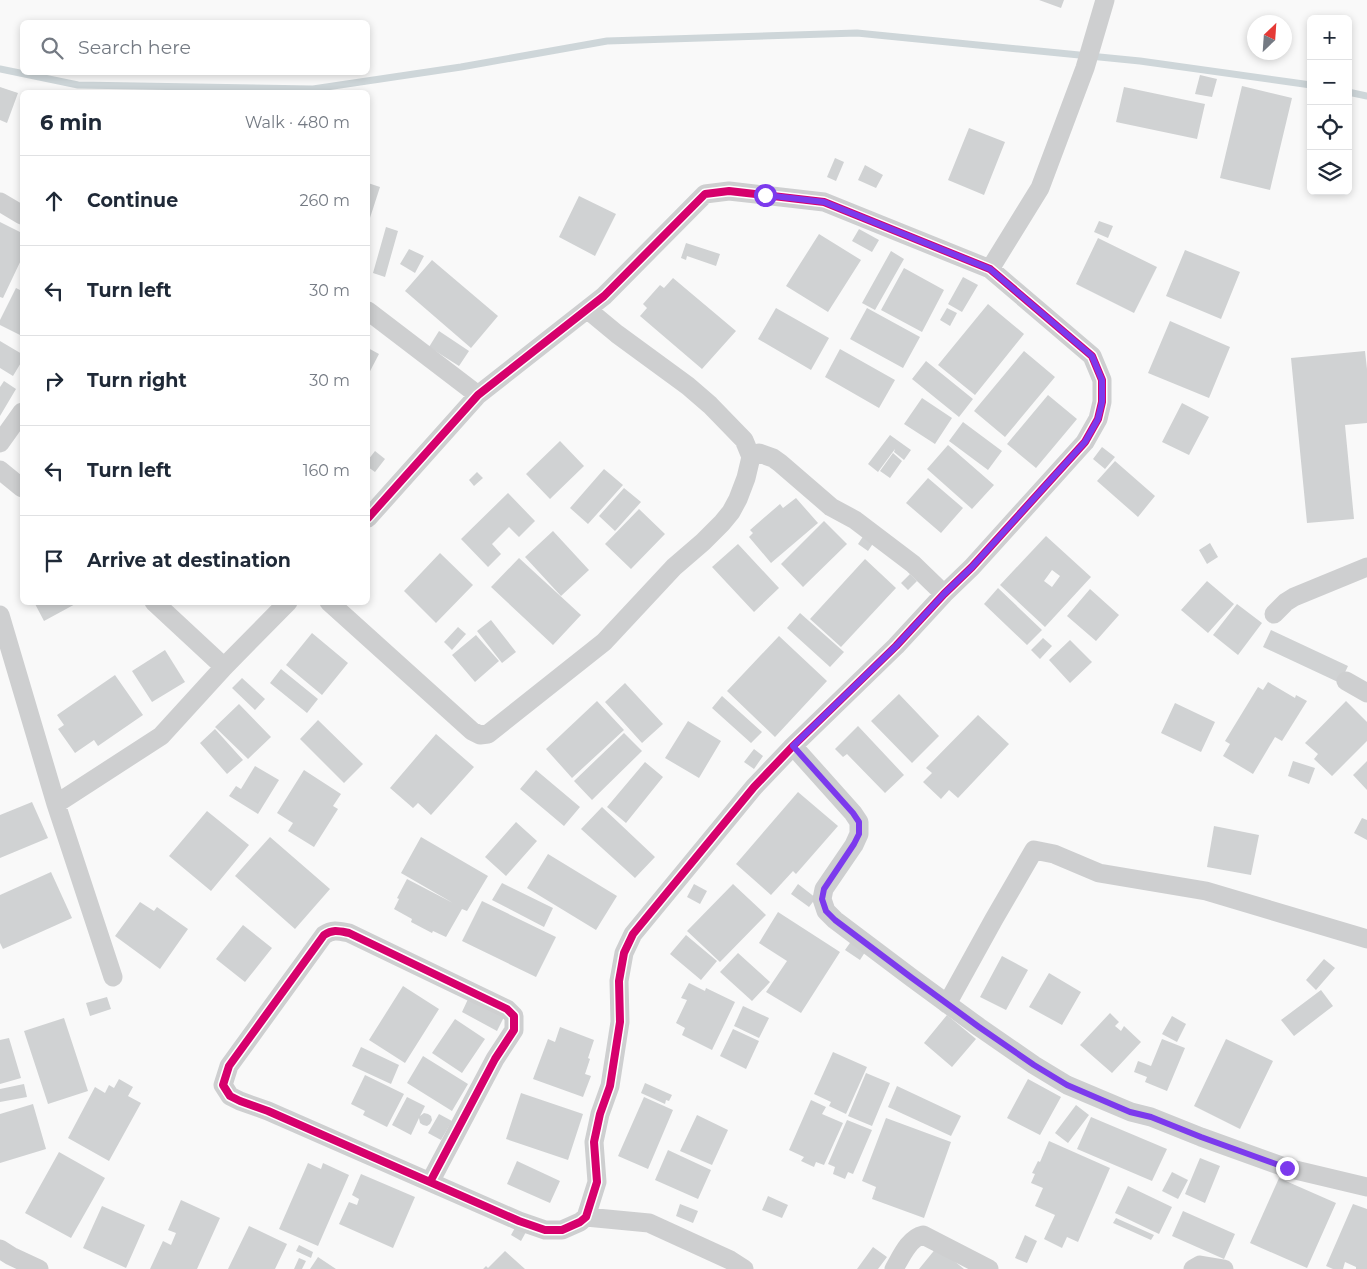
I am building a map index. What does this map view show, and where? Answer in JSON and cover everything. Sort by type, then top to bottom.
[{"type":"street","points":[[990,269],[1040,188],[1085,68],[1105,0]]},
{"type":"street","points":[[370,516],[478,395],[604,296],[705,194],[729,191],[824,202],[990,269],[1092,356],[1102,380],[1102,402],[1098,419],[1085,442],[972,567],[896,646],[754,786],[634,934],[624,954],[620,981],[620,1022],[610,1086],[600,1114],[594,1142],[597,1182],[586,1217],[580,1222],[562,1230],[546,1230],[519,1221],[230,1096],[223,1085],[229,1066],[324,935],[337,930],[349,933],[507,1009],[514,1016],[514,1030],[495,1059],[430,1182]]},
{"type":"street","points":[[0,202],[20,214]]},
{"type":"street","points":[[332,605],[472,732],[480,735],[488,734],[604,642],[674,567],[722,523],[738,499],[746,478],[751,457],[744,440],[710,405],[688,386],[617,334],[588,310]]},
{"type":"street","points":[[370,313],[478,395]]},
{"type":"street","points":[[0,443],[20,415]]},
{"type":"street","points":[[751,457],[759,453],[773,458],[831,507],[855,520],[912,564],[944,594]]},
{"type":"street","points":[[0,470],[20,486]]},
{"type":"street","points":[[1274,614],[1294,597],[1367,567]]},
{"type":"street","points":[[157,605],[224,667]]},
{"type":"street","points":[[56,804],[161,736],[224,667],[285,605]]},
{"type":"street","points":[[0,615],[56,804],[113,977]]},
{"type":"street","points":[[1346,681],[1367,693]]},
{"type":"street","points":[[793,746],[859,822],[859,834],[854,844],[824,889],[822,899],[826,911],[835,920],[947,1004],[1034,1065],[1067,1085],[1130,1112],[1151,1117],[1287,1168],[1367,1187]]},
{"type":"street","points":[[947,1004],[1034,850],[1054,854],[1099,873],[1206,891],[1367,939]]},
{"type":"street","points":[[586,1217],[649,1223],[730,1260],[744,1269]]},
{"type":"street","points":[[894,1269],[910,1243],[917,1236],[923,1235],[989,1269]]},
{"type":"street","points":[[0,1249],[40,1269]]},
{"type":"street","points":[[1193,1269],[1200,1265],[1224,1269]]},
{"type":"building","points":[[1039,0],[1064,0],[1061,8]]},
{"type":"building","points":[[1200,75],[1217,79],[1212,97],[1195,94]]},
{"type":"building","points":[[1242,86],[1292,98],[1270,190],[1220,178]]},
{"type":"building","points":[[0,87],[18,93],[7,123],[0,120]]},
{"type":"building","points":[[1124,87],[1205,104],[1197,139],[1116,122]]},
{"type":"building","points":[[969,128],[1005,142],[984,195],[948,180]]},
{"type":"building","points":[[835,158],[844,162],[836,181],[827,177]]},
{"type":"building","points":[[865,165],[883,175],[876,188],[858,180]]},
{"type":"building","points":[[370,184],[380,187],[370,218]]},
{"type":"building","points":[[579,196],[616,214],[595,256],[559,237]]},
{"type":"building","points":[[1099,221],[1113,226],[1108,238],[1094,232]]},
{"type":"building","points":[[0,222],[20,232],[20,262],[3,298],[0,297]]},
{"type":"building","points":[[386,227],[398,231],[385,277],[373,273]]},
{"type":"building","points":[[859,229],[879,240],[872,252],[852,241]]},
{"type":"building","points":[[819,234],[861,260],[828,312],[786,286]]},
{"type":"building","points":[[1098,238],[1157,267],[1134,313],[1076,284]]},
{"type":"building","points":[[686,243],[720,254],[716,266],[687,256],[686,260],[681,258]]},
{"type":"building","points":[[409,249],[424,256],[415,273],[400,264]]},
{"type":"building","points":[[1185,250],[1240,272],[1221,319],[1166,296]]},
{"type":"building","points":[[891,251],[904,259],[875,310],[862,303]]},
{"type":"building","points":[[432,260],[498,316],[471,348],[405,291]]},
{"type":"building","points":[[904,268],[944,290],[922,332],[881,310]]},
{"type":"building","points":[[963,277],[978,285],[962,312],[948,304]]},
{"type":"building","points":[[673,278],[736,331],[702,369],[640,316],[647,308],[643,304],[660,285],[664,288]]},
{"type":"building","points":[[16,288],[20,290],[20,335],[0,325],[0,320]]},
{"type":"building","points":[[988,304],[1024,334],[975,395],[938,365]]},
{"type":"building","points":[[776,308],[829,338],[811,370],[758,339]]},
{"type":"building","points":[[867,308],[920,337],[903,368],[850,339]]},
{"type":"building","points":[[947,308],[957,313],[950,326],[940,320]]},
{"type":"building","points":[[1170,321],[1230,347],[1209,398],[1148,373]]},
{"type":"building","points":[[439,331],[469,351],[459,366],[429,347]]},
{"type":"building","points":[[0,341],[20,353],[20,364],[13,376],[0,368]]},
{"type":"building","points":[[370,349],[379,354],[370,371]]},
{"type":"building","points":[[840,349],[895,380],[879,408],[825,377]]},
{"type":"building","points":[[1024,351],[1055,377],[1005,437],[974,411]]},
{"type":"building","points":[[1365,351],[1367,423],[1345,425],[1354,519],[1307,523],[1291,358]]},
{"type":"building","points":[[926,361],[973,399],[959,417],[912,379]]},
{"type":"building","points":[[4,381],[16,389],[0,416],[0,387]]},
{"type":"building","points":[[1048,395],[1077,419],[1036,468],[1007,444]]},
{"type":"building","points":[[922,398],[952,418],[935,444],[904,424]]},
{"type":"building","points":[[1182,403],[1209,417],[1189,455],[1162,442]]},
{"type":"building","points":[[963,422],[1002,451],[988,470],[949,441]]},
{"type":"building","points":[[890,435],[911,450],[904,460],[894,452],[895,449],[878,472],[868,464]]},
{"type":"building","points":[[560,441],[584,466],[550,499],[526,474]]},
{"type":"building","points":[[948,445],[994,485],[972,509],[927,469]]},
{"type":"building","points":[[1102,447],[1115,457],[1105,469],[1093,459]]},
{"type":"building","points":[[375,451],[385,459],[375,472],[370,468],[370,457]]},
{"type":"building","points":[[893,453],[902,461],[890,478],[880,471]]},
{"type":"building","points":[[1115,461],[1155,496],[1138,517],[1097,481]]},
{"type":"building","points":[[604,469],[623,485],[588,524],[570,508]]},
{"type":"building","points":[[477,472],[483,478],[474,486],[469,480]]},
{"type":"building","points":[[928,478],[963,508],[941,533],[906,503]]},
{"type":"building","points":[[624,488],[641,502],[615,531],[599,516]]},
{"type":"building","points":[[508,493],[535,521],[519,537],[509,527],[492,544],[501,554],[488,567],[461,539]]},
{"type":"building","points":[[796,498],[818,523],[771,563],[749,537],[753,533],[750,530],[780,504],[783,508]]},
{"type":"building","points":[[639,509],[665,534],[631,569],[605,544]]},
{"type":"building","points":[[824,521],[847,544],[803,587],[781,564]]},
{"type":"building","points":[[553,531],[589,570],[561,596],[525,557]]},
{"type":"building","points":[[864,535],[874,542],[868,551],[858,544]]},
{"type":"building","points":[[1046,536],[1091,577],[1045,627],[1000,585]],"holes":[[[1052,570],[1060,576],[1052,587],[1044,581]]]},
{"type":"building","points":[[1210,543],[1218,557],[1207,564],[1199,550]]},
{"type":"building","points":[[738,544],[779,588],[754,612],[712,567]]},
{"type":"building","points":[[440,553],[473,585],[436,623],[404,591]]},
{"type":"building","points":[[519,558],[581,615],[553,645],[491,587]]},
{"type":"building","points":[[865,559],[896,588],[841,647],[810,619]]},
{"type":"building","points":[[910,574],[917,581],[908,590],[901,583]]},
{"type":"building","points":[[1207,581],[1234,604],[1208,633],[1181,610]]},
{"type":"building","points":[[998,588],[1042,630],[1027,645],[984,604]]},
{"type":"building","points":[[1090,589],[1119,615],[1096,641],[1067,616]]},
{"type":"building","points":[[1237,604],[1262,623],[1238,655],[1213,635]]},
{"type":"building","points":[[36,605],[73,605],[44,621]]},
{"type":"building","points":[[800,613],[844,652],[830,667],[787,628]]},
{"type":"building","points":[[491,620],[516,652],[502,663],[477,631]]},
{"type":"building","points":[[458,627],[466,634],[452,650],[444,642]]},
{"type":"building","points":[[1271,630],[1348,666],[1340,683],[1263,647]]},
{"type":"building","points":[[312,633],[348,663],[322,695],[286,665]]},
{"type":"building","points":[[476,635],[499,661],[475,682],[452,655]]},
{"type":"building","points":[[779,636],[827,681],[775,737],[727,691]]},
{"type":"building","points":[[1043,638],[1052,646],[1040,659],[1031,650]]},
{"type":"building","points":[[1070,640],[1092,662],[1070,683],[1049,660]]},
{"type":"building","points":[[165,650],[185,682],[152,702],[132,671]]},
{"type":"building","points":[[281,669],[318,699],[307,713],[270,683]]},
{"type":"building","points":[[115,675],[143,715],[98,746],[94,740],[75,753],[58,729],[64,725],[57,715]]},
{"type":"building","points":[[242,678],[265,699],[255,710],[232,688]]},
{"type":"building","points":[[1268,682],[1295,698],[1296,695],[1307,701],[1282,741],[1275,737],[1253,774],[1223,756],[1230,744],[1225,741],[1258,687],[1263,690]]},
{"type":"building","points":[[625,683],[663,724],[642,743],[605,702]]},
{"type":"building","points":[[899,694],[939,736],[912,763],[871,721]]},
{"type":"building","points":[[722,696],[762,732],[751,743],[712,708]]},
{"type":"building","points":[[597,701],[624,730],[572,778],[546,749]]},
{"type":"building","points":[[1346,701],[1367,722],[1367,741],[1332,776],[1314,759],[1318,754],[1305,743]]},
{"type":"building","points":[[1175,703],[1215,722],[1201,752],[1161,733]]},
{"type":"building","points":[[239,704],[271,737],[248,759],[215,727]]},
{"type":"building","points":[[978,715],[1009,744],[958,798],[949,790],[941,799],[923,782],[932,773],[926,768]]},
{"type":"building","points":[[318,720],[363,764],[344,783],[300,739]]},
{"type":"building","points":[[688,721],[721,741],[699,778],[665,758]]},
{"type":"building","points":[[858,726],[904,775],[885,793],[847,754],[843,757],[835,749]]},
{"type":"building","points":[[215,729],[243,760],[227,774],[200,743]]},
{"type":"building","points":[[624,733],[642,751],[592,800],[574,781]]},
{"type":"building","points":[[436,734],[474,767],[431,815],[418,803],[413,808],[390,788]]},
{"type":"building","points":[[754,749],[763,756],[754,769],[744,762]]},
{"type":"building","points":[[1293,761],[1315,768],[1309,784],[1288,776]]},
{"type":"building","points":[[1367,761],[1367,790],[1353,775]]},
{"type":"building","points":[[645,762],[663,777],[626,823],[607,807]]},
{"type":"building","points":[[255,766],[279,780],[258,814],[229,796],[236,786],[241,789]]},
{"type":"building","points":[[304,770],[341,794],[333,806],[338,809],[314,847],[288,831],[293,823],[277,813]]},
{"type":"building","points":[[536,770],[580,807],[564,826],[520,789]]},
{"type":"building","points":[[798,792],[838,826],[796,874],[793,871],[771,895],[736,864]]},
{"type":"building","points":[[32,802],[48,838],[0,858],[0,815]]},
{"type":"building","points":[[602,807],[655,857],[635,878],[581,829]]},
{"type":"building","points":[[207,811],[249,845],[211,891],[169,856]]},
{"type":"building","points":[[1362,818],[1367,820],[1367,840],[1354,833]]},
{"type":"building","points":[[516,822],[537,841],[506,876],[485,857]]},
{"type":"building","points":[[1214,826],[1259,835],[1251,875],[1207,867]]},
{"type":"building","points":[[270,837],[330,889],[295,929],[235,876]]},
{"type":"building","points":[[421,837],[488,876],[467,911],[462,909],[446,937],[433,931],[432,933],[411,922],[412,919],[394,909],[399,899],[397,898],[407,879],[453,903],[401,873]]},
{"type":"building","points":[[548,854],[617,896],[596,930],[527,888]]},
{"type":"building","points":[[51,872],[72,918],[3,949],[0,943],[0,895]]},
{"type":"building","points":[[502,883],[553,908],[544,927],[492,900]]},
{"type":"building","points":[[694,884],[707,891],[700,904],[687,897]]},
{"type":"building","points":[[733,884],[766,915],[720,962],[687,931]]},
{"type":"building","points":[[798,884],[816,898],[809,907],[791,894]]},
{"type":"building","points":[[482,901],[556,937],[536,977],[462,941]]},
{"type":"building","points":[[140,902],[154,911],[157,907],[188,929],[160,969],[115,936]]},
{"type":"building","points":[[778,912],[840,952],[801,1013],[766,992],[787,961],[759,943]]},
{"type":"building","points":[[243,925],[272,948],[245,982],[216,959]]},
{"type":"building","points":[[686,935],[717,961],[701,980],[670,954]]},
{"type":"building","points":[[852,940],[867,949],[860,960],[845,950]]},
{"type":"building","points":[[738,953],[770,982],[752,1001],[720,972]]},
{"type":"building","points":[[1002,956],[1028,970],[1006,1010],[980,997]]},
{"type":"building","points":[[1324,959],[1335,968],[1316,990],[1306,980]]},
{"type":"building","points":[[1049,973],[1081,992],[1062,1025],[1029,1007]]},
{"type":"building","points":[[689,983],[705,991],[706,988],[735,1002],[712,1050],[682,1035],[685,1028],[676,1023],[687,1000],[681,998]]},
{"type":"building","points":[[403,986],[439,1009],[405,1063],[369,1040]]},
{"type":"building","points":[[1321,990],[1333,1006],[1294,1036],[1281,1020]]},
{"type":"building","points":[[107,997],[111,1009],[90,1016],[86,1003]]},
{"type":"building","points":[[469,997],[505,1015],[497,1031],[462,1012]]},
{"type":"building","points":[[743,1006],[769,1018],[759,1038],[734,1026]]},
{"type":"building","points":[[1110,1013],[1119,1022],[1115,1026],[1121,1031],[1124,1026],[1141,1042],[1112,1073],[1080,1045]]},
{"type":"building","points":[[947,1015],[976,1039],[952,1067],[924,1043]]},
{"type":"building","points":[[1172,1016],[1186,1024],[1177,1042],[1162,1034]]},
{"type":"building","points":[[64,1018],[88,1091],[48,1104],[24,1031]]},
{"type":"building","points":[[455,1019],[485,1039],[462,1073],[432,1053]]},
{"type":"building","points":[[560,1027],[594,1040],[585,1074],[591,1076],[583,1097],[533,1079],[548,1039],[555,1042]]},
{"type":"building","points":[[733,1029],[759,1041],[746,1069],[720,1056]]},
{"type":"building","points":[[9,1038],[21,1078],[0,1084],[0,1040]]},
{"type":"building","points":[[1162,1039],[1185,1048],[1167,1091],[1145,1082],[1147,1077],[1134,1072],[1138,1061],[1151,1066]]},
{"type":"building","points":[[1226,1039],[1273,1061],[1240,1129],[1194,1106]]},
{"type":"building","points":[[361,1047],[399,1065],[391,1084],[352,1066]]},
{"type":"building","points":[[833,1052],[867,1067],[846,1114],[829,1106],[831,1102],[814,1094]]},
{"type":"building","points":[[423,1056],[468,1084],[452,1111],[407,1083]]},
{"type":"building","points":[[866,1073],[890,1083],[872,1126],[848,1116]]},
{"type":"building","points":[[365,1075],[404,1094],[387,1127],[363,1115],[365,1111],[351,1104]]},
{"type":"building","points":[[119,1079],[133,1087],[128,1096],[141,1103],[109,1161],[68,1138],[95,1087],[105,1093],[109,1085],[114,1088]]},
{"type":"building","points":[[1028,1079],[1061,1097],[1040,1135],[1007,1118]]},
{"type":"building","points":[[645,1083],[672,1095],[669,1101],[666,1100],[665,1104],[641,1093]]},
{"type":"building","points":[[24,1084],[27,1097],[0,1102],[0,1089]]},
{"type":"building","points":[[897,1086],[961,1116],[951,1136],[888,1107]]},
{"type":"building","points":[[521,1093],[583,1114],[568,1160],[506,1139]]},
{"type":"building","points":[[407,1097],[425,1106],[420,1116],[424,1113],[428,1114],[432,1120],[427,1126],[420,1123],[419,1118],[411,1135],[392,1125]]},
{"type":"building","points":[[644,1097],[673,1110],[648,1169],[618,1156]]},
{"type":"building","points":[[811,1100],[826,1107],[822,1114],[843,1123],[824,1165],[816,1162],[814,1167],[801,1161],[804,1157],[789,1150]]},
{"type":"building","points":[[33,1104],[46,1149],[0,1163],[0,1114]]},
{"type":"building","points":[[1076,1105],[1089,1115],[1068,1143],[1055,1133]]},
{"type":"building","points":[[439,1114],[452,1121],[441,1140],[428,1133]]},
{"type":"building","points":[[697,1115],[728,1130],[712,1165],[680,1151]]},
{"type":"building","points":[[1091,1117],[1167,1149],[1152,1181],[1077,1149]]},
{"type":"building","points":[[886,1118],[951,1142],[924,1218],[872,1199],[876,1187],[862,1181]]},
{"type":"building","points":[[847,1120],[872,1130],[853,1174],[848,1172],[845,1179],[833,1174],[835,1167],[828,1164]]},
{"type":"building","points":[[1049,1141],[1110,1168],[1078,1242],[1067,1237],[1062,1248],[1044,1239],[1055,1215],[1035,1206],[1043,1188],[1031,1183],[1035,1174],[1032,1173],[1038,1161],[1040,1162]]},
{"type":"building","points":[[668,1150],[711,1170],[698,1199],[655,1180]]},
{"type":"building","points":[[59,1152],[105,1178],[71,1238],[25,1213]]},
{"type":"building","points":[[1200,1158],[1220,1166],[1205,1203],[1185,1194]]},
{"type":"building","points":[[517,1161],[560,1181],[550,1203],[507,1184]]},
{"type":"building","points":[[308,1163],[321,1169],[323,1163],[349,1175],[318,1246],[279,1229]]},
{"type":"building","points":[[1172,1172],[1188,1180],[1178,1199],[1162,1191]]},
{"type":"building","points":[[361,1174],[415,1197],[393,1248],[339,1224],[349,1202],[357,1205],[359,1199],[352,1195]]},
{"type":"building","points":[[1279,1178],[1336,1203],[1307,1268],[1250,1243]]},
{"type":"building","points":[[1128,1186],[1172,1207],[1159,1234],[1115,1213]]},
{"type":"building","points":[[768,1196],[788,1205],[782,1218],[762,1210]]},
{"type":"building","points":[[181,1200],[220,1218],[197,1269],[150,1269],[163,1241],[171,1245],[176,1233],[168,1230]]},
{"type":"building","points":[[680,1204],[698,1211],[693,1223],[676,1216]]},
{"type":"building","points":[[1353,1204],[1367,1209],[1367,1269],[1356,1269],[1356,1267],[1345,1262],[1343,1269],[1333,1269],[1326,1266]]},
{"type":"building","points":[[102,1206],[145,1225],[126,1268],[83,1248]]},
{"type":"building","points":[[1183,1211],[1235,1234],[1224,1259],[1172,1236]]},
{"type":"building","points":[[1116,1218],[1154,1235],[1151,1240],[1113,1223]]},
{"type":"building","points":[[249,1226],[287,1244],[275,1269],[228,1269]]},
{"type":"building","points":[[516,1226],[526,1232],[521,1241],[511,1235]]},
{"type":"building","points":[[1025,1235],[1037,1241],[1027,1263],[1015,1258]]},
{"type":"building","points":[[299,1245],[313,1252],[311,1258],[296,1251]]},
{"type":"building","points":[[873,1247],[887,1257],[878,1269],[857,1269]]},
{"type":"building","points":[[937,1247],[964,1269],[919,1269]]},
{"type":"building","points":[[505,1251],[525,1269],[483,1269],[486,1266],[488,1268]]},
{"type":"building","points":[[318,1257],[336,1269],[310,1269]]},
{"type":"building","points":[[299,1258],[306,1261],[302,1269],[294,1269]]},
{"type":"waterway","points":[[29,75],[78,85],[313,89],[461,67],[607,41],[857,33],[1140,61],[1307,84]]},
{"type":"waterway","points":[[0,69],[20,73]]},
{"type":"waterway","points":[[1352,93],[1367,96]]},
{"type":"cycle path","points":[[370,516],[478,395],[604,296],[705,194],[729,191],[824,202],[990,269],[1092,356],[1102,380],[1102,402],[1098,419],[1085,442],[972,567],[896,646],[793,746],[754,787],[633,934],[624,953],[619,981],[620,1022],[610,1086],[600,1114],[594,1142],[597,1182],[586,1217],[580,1222],[562,1230],[545,1230],[519,1221],[430,1182]]},
{"type":"cycle path","points":[[333,931],[349,933],[507,1009],[514,1016],[514,1030],[495,1059],[430,1182],[268,1111],[240,1101],[230,1096],[223,1085],[229,1066],[327,933],[333,931]]},
{"type":"route","points":[[765,195],[824,202],[990,269],[1092,356],[1102,380],[1102,402],[1098,419],[1085,442],[972,567],[896,646],[793,746],[859,822],[859,834],[854,844],[824,889],[822,899],[826,911],[835,920],[979,1027],[1067,1085],[1130,1112],[1151,1117],[1287,1168]]}]
